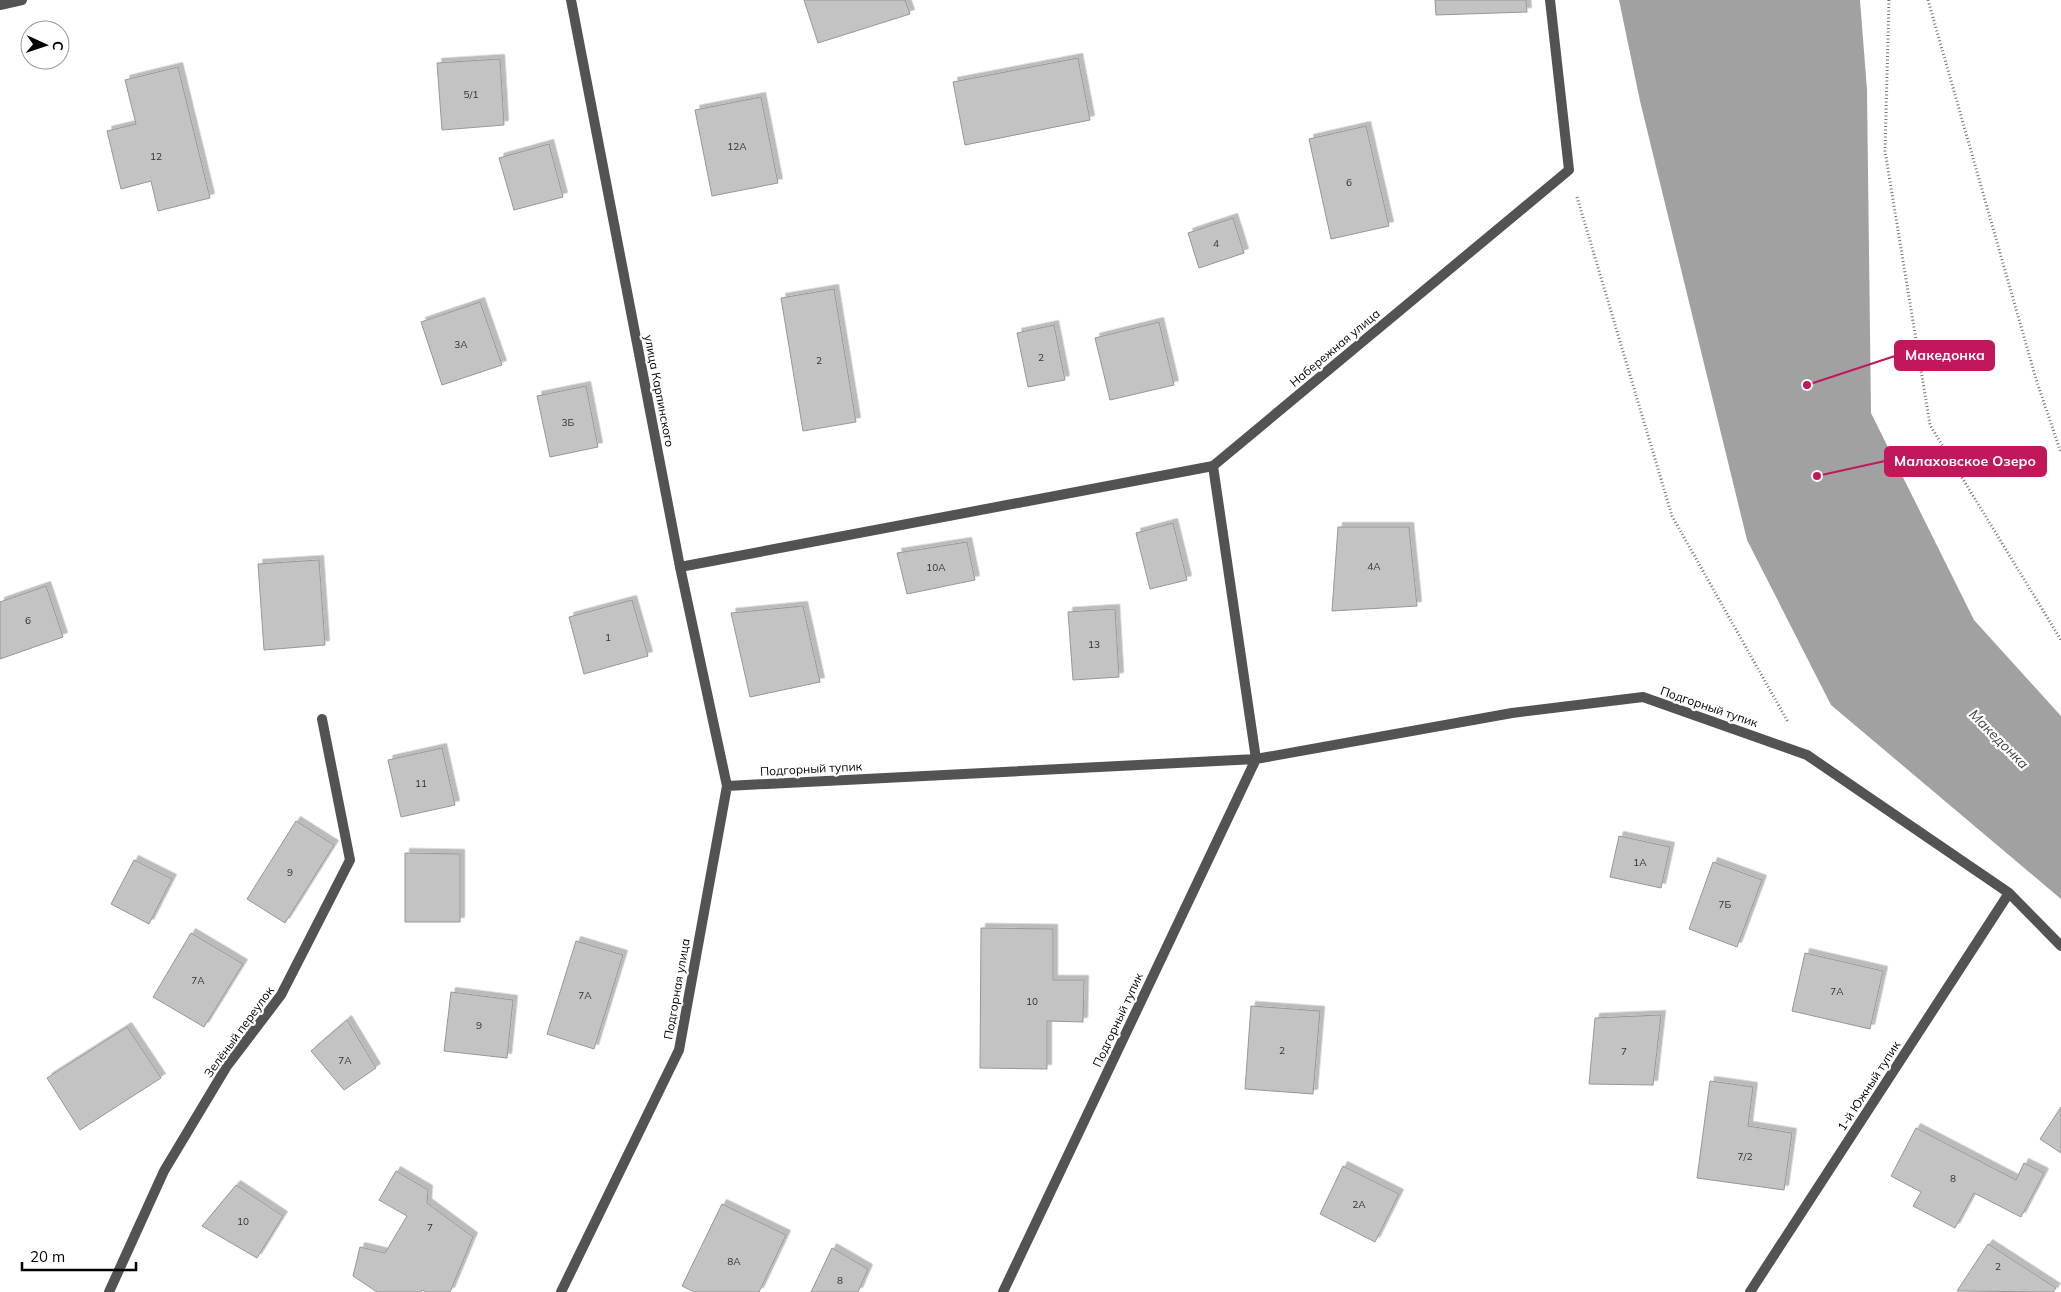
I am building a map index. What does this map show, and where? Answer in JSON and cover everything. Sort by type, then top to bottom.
[{"type":"street","points":[[0,5],[22,0]]},
{"type":"street","name":"улица Карпинского","points":[[571,0],[680,567],[727,786]]},
{"type":"street","points":[[1550,0],[1569,170]]},
{"type":"street","name":"Набережная улица","points":[[1213,466],[1569,170]]},
{"type":"street","points":[[680,567],[1213,466],[1256,759]]},
{"type":"street","name":"Подгорный тупик","points":[[727,786],[1256,759],[1512,713],[1642,698],[1807,755],[2009,893],[2061,946]]},
{"type":"street","name":"Зелёный переулок","points":[[110,1292],[164,1171],[227,1066],[281,995],[350,860],[322,719]]},
{"type":"street","name":"Подгорный тупик","points":[[1003,1292],[1256,759]]},
{"type":"street","name":"Подгорная улица","points":[[561,1292],[679,1050],[727,786]]},
{"type":"street","name":"1-й Южный тупик","points":[[1750,1292],[2009,893]]},
{"type":"path","points":[[1889,0],[1885,151],[1930,425],[2061,640]]},
{"type":"path","points":[[1928,0],[2036,379],[2061,453]]},
{"type":"path","points":[[1569,170],[1672,516],[1807,755]]},
{"type":"water","points":[[1619,0],[1860,0],[1867,90],[1871,413],[1974,620],[2061,716],[2061,899],[1831,705],[1747,540],[1640,101]]},
{"type":"building","points":[[804,0],[905,0],[910,14],[818,43]]},
{"type":"building","points":[[1435,0],[1526,0],[1527,12],[1436,15]]},
{"type":"building","points":[[1078,58],[1090,120],[965,145],[953,82]]},
{"type":"building","points":[[500,59],[504,125],[442,130],[437,63]]},
{"type":"building","points":[[178,67],[210,198],[158,211],[151,181],[121,189],[107,131],[136,124],[125,80]]},
{"type":"building","points":[[761,97],[778,183],[712,196],[695,110]]},
{"type":"building","points":[[1366,126],[1389,226],[1331,239],[1309,139]]},
{"type":"building","points":[[549,144],[563,197],[514,210],[499,158]]},
{"type":"building","points":[[1233,218],[1244,253],[1199,268],[1188,233]]},
{"type":"building","points":[[834,289],[856,422],[803,431],[781,298]]},
{"type":"building","points":[[480,302],[502,365],[442,385],[421,322]]},
{"type":"building","points":[[1159,322],[1174,385],[1110,400],[1095,338]]},
{"type":"building","points":[[1054,325],[1065,380],[1028,387],[1017,333]]},
{"type":"building","points":[[586,386],[598,447],[550,457],[537,396]]},
{"type":"building","points":[[1173,523],[1187,580],[1150,589],[1136,533]]},
{"type":"building","points":[[1338,527],[1409,527],[1417,606],[1332,611]]},
{"type":"building","points":[[967,542],[975,580],[907,594],[897,553]]},
{"type":"building","points":[[319,560],[325,645],[264,650],[258,564]]},
{"type":"building","points":[[46,586],[63,637],[0,659],[0,602]]},
{"type":"building","points":[[632,600],[648,656],[584,674],[569,617]]},
{"type":"building","points":[[803,606],[820,682],[750,697],[731,613]]},
{"type":"building","points":[[1115,609],[1119,677],[1073,680],[1068,612]]},
{"type":"building","points":[[442,748],[455,805],[401,817],[388,760]]},
{"type":"building","points":[[296,821],[334,845],[285,923],[247,899]]},
{"type":"building","points":[[1619,836],[1670,847],[1661,888],[1610,877]]},
{"type":"building","points":[[405,853],[460,854],[460,922],[405,922]]},
{"type":"building","points":[[134,860],[172,879],[149,924],[111,904]]},
{"type":"building","points":[[1713,862],[1762,880],[1737,947],[1689,929]]},
{"type":"building","points":[[981,928],[1053,929],[1053,980],[1084,980],[1083,1022],[1047,1021],[1047,1069],[980,1068]]},
{"type":"building","points":[[191,933],[243,964],[204,1027],[153,997]]},
{"type":"building","points":[[576,941],[623,955],[594,1049],[547,1034]]},
{"type":"building","points":[[1805,953],[1883,971],[1870,1029],[1792,1011]]},
{"type":"building","points":[[451,992],[513,1000],[507,1058],[444,1051]]},
{"type":"building","points":[[1251,1006],[1320,1011],[1313,1094],[1245,1089]]},
{"type":"building","points":[[1661,1015],[1653,1085],[1589,1084],[1595,1018]]},
{"type":"building","points":[[347,1020],[376,1068],[344,1090],[311,1051]]},
{"type":"building","points":[[127,1027],[161,1078],[80,1130],[47,1078]]},
{"type":"building","points":[[1710,1081],[1753,1087],[1748,1126],[1792,1133],[1784,1190],[1697,1178]]},
{"type":"building","points":[[2061,1107],[2061,1153],[2040,1139]]},
{"type":"building","points":[[1916,1128],[2016,1180],[2024,1163],[2044,1173],[2021,1217],[1974,1193],[1955,1228],[1913,1206],[1921,1192],[1891,1176]]},
{"type":"building","points":[[1343,1166],[1399,1194],[1375,1242],[1320,1214]]},
{"type":"building","points":[[396,1171],[428,1190],[427,1203],[473,1237],[450,1292],[426,1292],[422,1290],[421,1292],[377,1292],[353,1276],[360,1247],[385,1253],[407,1216],[379,1200]]},
{"type":"building","points":[[236,1185],[283,1216],[257,1258],[202,1226]]},
{"type":"building","points":[[722,1204],[786,1235],[759,1292],[694,1292],[682,1286]]},
{"type":"building","points":[[1988,1244],[2056,1288],[2053,1292],[1957,1291]]},
{"type":"building","points":[[832,1248],[868,1269],[858,1292],[811,1292]]},
{"type":"place","name":"Македонка","points":[[1807,385]]},
{"type":"place","name":"Малаховское Озеро","points":[[1817,476]]}]
